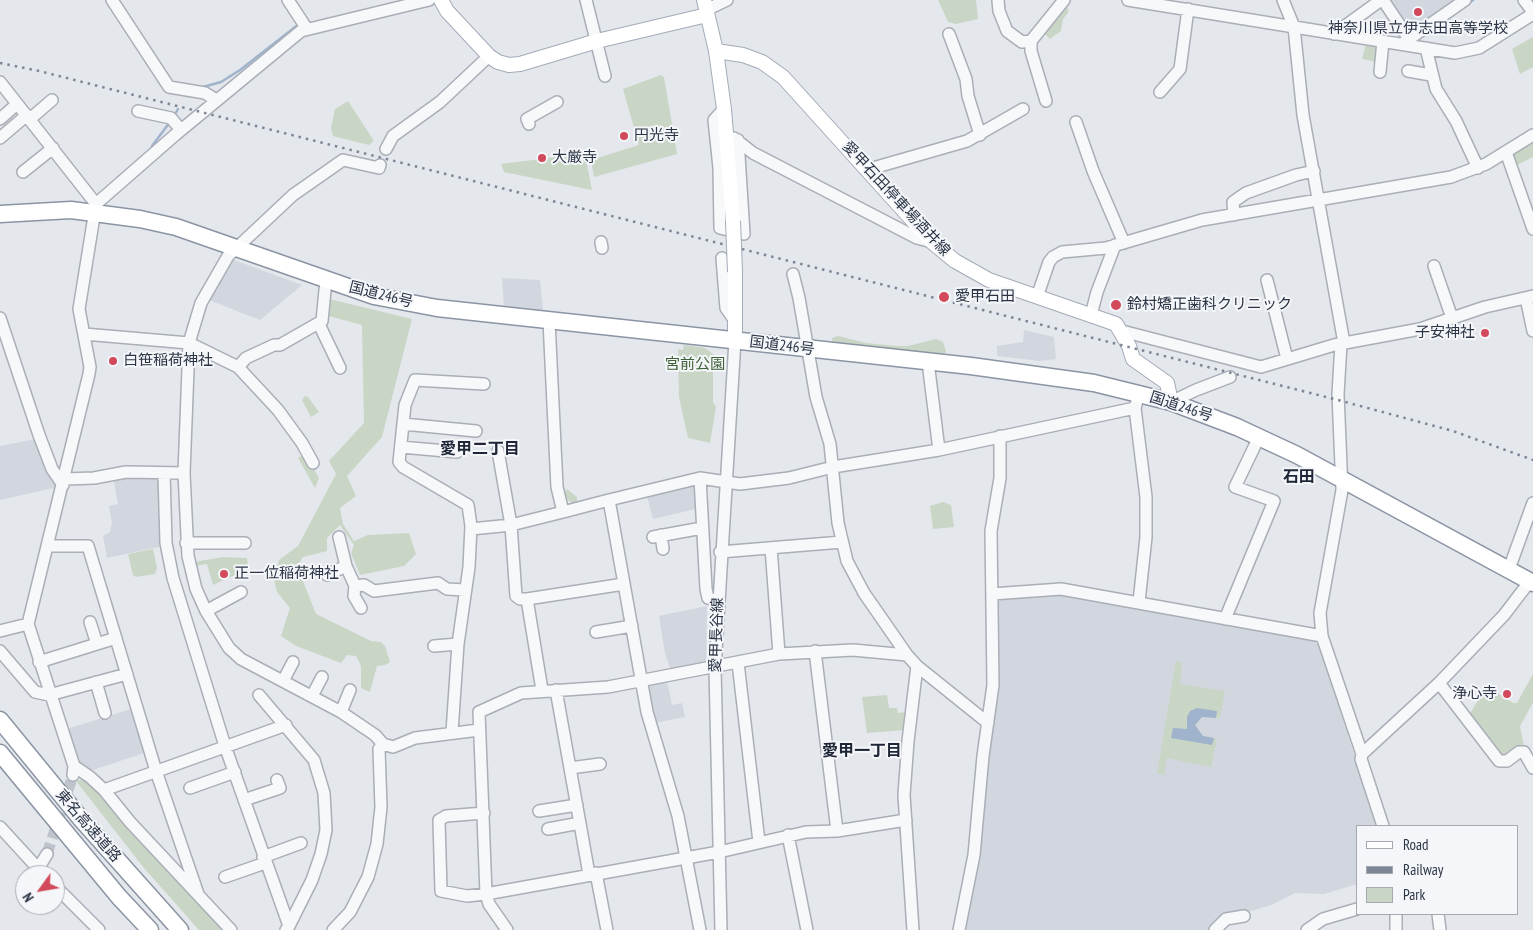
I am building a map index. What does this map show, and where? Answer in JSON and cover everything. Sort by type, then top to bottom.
[{"type":"highway","name":"国道246号","points":[[0,214],[95,208],[176,227],[326,280],[396,302],[549,321],[1041,375],[1094,383],[1137,401],[1171,402],[1212,416],[1259,437],[1341,479],[1531,582]]},
{"type":"highway","name":"東名高速道路","points":[[0,720],[81,819],[180,930]]},
{"type":"highway","name":"東名高速道路","points":[[0,753],[94,867],[150,930]]},
{"type":"main road","points":[[442,0],[447,12],[489,56],[498,62],[520,64],[706,8],[716,51],[724,110],[732,137],[735,340]]},
{"type":"main road","name":"愛甲石田停車場酒井線","points":[[716,51],[743,55],[762,62],[783,77],[932,242],[970,271],[1037,297],[1116,324],[1122,331]]},
{"type":"main road","points":[[1122,331],[1133,359],[1167,383],[1171,402]]},
{"type":"street","points":[[112,0],[169,87],[205,93],[216,100]]},
{"type":"street","points":[[288,0],[307,29]]},
{"type":"street","points":[[231,930],[130,822],[104,790],[90,777],[74,770],[28,624],[89,374],[90,366],[79,309],[95,208],[181,130],[301,31],[429,0]]},
{"type":"street","points":[[586,0],[606,76]]},
{"type":"street","points":[[706,8],[727,0]]},
{"type":"street","points":[[998,0],[999,11],[1007,31],[1022,42],[1031,41]]},
{"type":"street","points":[[1046,101],[1031,52],[1031,41],[1064,0]]},
{"type":"street","points":[[1128,0],[1334,34],[1406,42],[1455,53],[1469,52],[1504,33],[1533,13],[1524,0]]},
{"type":"street","points":[[1283,0],[1294,27],[1303,115],[1343,344],[1338,394],[1342,490],[1320,613],[1322,636],[1362,754],[1383,825]]},
{"type":"street","points":[[1406,42],[1465,0]]},
{"type":"street","points":[[1334,34],[1379,1],[1406,42]]},
{"type":"street","points":[[1160,92],[1180,69],[1188,9]]},
{"type":"street","points":[[953,40],[966,79],[968,96],[980,135]]},
{"type":"street","points":[[1380,72],[1384,41]]},
{"type":"street","points":[[1426,48],[1431,75],[1436,89],[1456,121],[1478,168]]},
{"type":"street","points":[[386,149],[393,136],[440,102],[489,56]]},
{"type":"street","points":[[1408,71],[1431,75]]},
{"type":"street","points":[[0,84],[53,148],[95,208]]},
{"type":"street","points":[[0,138],[48,101]]},
{"type":"street","points":[[529,124],[527,119],[557,102]]},
{"type":"street","points":[[0,119],[17,104]]},
{"type":"street","points":[[866,170],[967,141],[1024,109]]},
{"type":"street","points":[[138,110],[172,118],[181,130]]},
{"type":"street","points":[[724,110],[714,120],[719,168],[720,228],[744,234],[732,137]]},
{"type":"street","points":[[1076,122],[1120,244],[1097,292],[1092,316]]},
{"type":"street","points":[[1037,297],[1049,262],[1056,254],[1065,251],[1093,250],[1120,244],[1202,220],[1445,178],[1478,168],[1533,135]]},
{"type":"street","points":[[732,137],[753,153],[917,238],[932,242]]},
{"type":"street","points":[[23,172],[53,148]]},
{"type":"street","points":[[1506,152],[1533,229]]},
{"type":"street","points":[[380,165],[379,168],[343,160],[292,195],[228,256],[201,303],[189,343],[184,473],[188,556],[196,589],[206,610],[229,648],[241,659],[284,680],[341,712],[375,735],[383,744],[393,747],[415,738],[479,730]]},
{"type":"street","points":[[1234,215],[1234,202],[1242,196],[1296,175],[1314,171]]},
{"type":"street","points":[[722,258],[726,308],[735,321]]},
{"type":"street","points":[[1434,266],[1452,318]]},
{"type":"street","points":[[793,274],[816,397],[830,444],[842,542],[847,560],[864,593],[907,655],[917,666],[988,723]]},
{"type":"street","points":[[238,367],[246,358],[267,348],[280,345],[318,324],[322,317],[326,280]]},
{"type":"street","points":[[1267,280],[1287,359]]},
{"type":"street","points":[[1122,331],[1261,367],[1343,344],[1405,332],[1484,307],[1529,297],[1533,331]]},
{"type":"street","points":[[549,321],[557,487],[563,512]]},
{"type":"street","points":[[1,322],[52,469],[64,482]]},
{"type":"street","points":[[318,324],[340,363]]},
{"type":"street","points":[[84,334],[189,343],[238,367],[278,410],[302,443],[313,463]]},
{"type":"street","name":"愛甲長谷線","points":[[721,930],[715,668],[720,552],[735,340]]},
{"type":"street","points":[[928,362],[939,450]]},
{"type":"street","points":[[1171,402],[1230,377]]},
{"type":"street","points":[[452,732],[458,644],[471,529],[468,505],[403,467],[400,462],[403,424],[405,405],[415,380],[484,384]]},
{"type":"street","points":[[471,529],[511,524],[700,478],[740,484],[789,478],[833,467],[939,450],[1137,401],[1146,497],[1146,536],[1139,602]]},
{"type":"street","points":[[403,424],[449,423],[476,431]]},
{"type":"street","points":[[958,930],[974,855],[982,756],[993,685],[991,531],[1000,478],[1000,436]]},
{"type":"street","points":[[1224,619],[1274,501],[1236,487],[1259,437]]},
{"type":"street","points":[[401,447],[457,452]]},
{"type":"street","points":[[498,451],[505,471],[516,596],[520,599],[527,599],[624,584]]},
{"type":"street","points":[[126,460],[126,472]]},
{"type":"street","points":[[64,482],[126,472],[184,473]]},
{"type":"street","points":[[164,473],[166,543],[173,578],[225,746],[287,928]]},
{"type":"street","points":[[700,478],[706,589],[708,598],[718,601]]},
{"type":"street","points":[[609,500],[643,681],[647,712],[678,816],[700,930]]},
{"type":"street","points":[[1509,569],[1533,503]]},
{"type":"street","points":[[663,549],[657,536],[702,528]]},
{"type":"street","points":[[339,537],[346,566],[355,586],[354,596],[361,608]]},
{"type":"street","points":[[720,552],[842,542]]},
{"type":"street","points":[[186,543],[244,543]]},
{"type":"street","points":[[47,546],[88,546],[156,771],[198,894]]},
{"type":"street","points":[[771,548],[779,654]]},
{"type":"street","points":[[169,559],[188,556]]},
{"type":"street","points":[[327,575],[346,566]]},
{"type":"street","points":[[1362,754],[1439,683],[1504,615],[1531,582]]},
{"type":"street","points":[[355,586],[364,585],[374,591],[438,583],[447,590],[465,590]]},
{"type":"street","points":[[992,594],[1060,588],[1322,636]]},
{"type":"street","points":[[206,610],[242,592]]},
{"type":"street","points":[[527,599],[542,690]]},
{"type":"street","points":[[90,622],[97,644]]},
{"type":"street","points":[[0,631],[28,624]]},
{"type":"street","points":[[596,632],[632,626]]},
{"type":"street","points":[[39,662],[116,638]]},
{"type":"street","points":[[434,646],[458,644]]},
{"type":"street","points":[[507,930],[489,904],[486,894],[479,712],[522,693],[542,690],[608,687],[715,668],[779,654],[853,650],[907,655]]},
{"type":"street","points":[[0,651],[35,692],[49,695],[126,674]]},
{"type":"street","points":[[815,651],[837,831]]},
{"type":"street","points":[[284,680],[294,662]]},
{"type":"street","points":[[738,663],[759,842]]},
{"type":"street","points":[[910,929],[910,853],[904,795],[917,666]]},
{"type":"street","points":[[312,696],[322,677]]},
{"type":"street","points":[[96,682],[105,713]]},
{"type":"street","points":[[1439,683],[1499,761],[1506,761],[1520,752],[1524,752],[1533,768]]},
{"type":"street","points":[[341,712],[350,690]]},
{"type":"street","points":[[556,690],[580,823],[607,930]]},
{"type":"street","points":[[259,695],[314,760],[324,793],[326,813],[321,854],[312,880],[287,928]]},
{"type":"street","points":[[104,790],[286,725]]},
{"type":"street","points":[[333,930],[350,912],[368,877],[376,844],[381,807],[379,749],[383,744]]},
{"type":"street","points":[[570,768],[600,764]]},
{"type":"street","points":[[190,788],[235,772]]},
{"type":"street","points":[[244,800],[280,788]]},
{"type":"street","points":[[545,811],[577,805]]},
{"type":"street","points":[[484,813],[446,816],[440,820],[440,891],[466,896],[486,894],[592,873],[719,852],[788,835],[837,831],[906,820]]},
{"type":"street","points":[[551,829],[580,823]]},
{"type":"street","points":[[0,827],[35,865]]},
{"type":"street","points":[[788,835],[807,930]]},
{"type":"street","points":[[225,877],[301,843]]},
{"type":"street","points":[[43,865],[47,854]]},
{"type":"street","points":[[65,896],[99,930]]},
{"type":"street","points":[[1307,930],[1323,919],[1356,909]]},
{"type":"street","points":[[1396,915],[1396,930]]},
{"type":"street","points":[[1438,915],[1440,930]]},
{"type":"street","points":[[1215,930],[1226,920],[1244,916]]},
{"type":"shaded area","name":"神奈川県立伊志田高等学校","points":[[1390,0],[1455,0],[1417,26],[1406,24]]},
{"type":"shaded area","points":[[234,260],[302,285],[260,320],[209,300],[231,261]]},
{"type":"shaded area","points":[[502,278],[540,280],[543,310],[504,306]]},
{"type":"shaded area","points":[[1024,330],[1054,337],[1056,359],[1040,361],[997,356],[997,346],[1023,342]]},
{"type":"shaded area","points":[[36,439],[58,487],[0,500],[0,446]]},
{"type":"shaded area","points":[[113,476],[158,476],[161,480],[163,546],[107,558],[103,536],[110,532],[112,523],[109,506],[118,504]]},
{"type":"shaded area","points":[[695,484],[700,508],[653,519],[647,496]]},
{"type":"shaded area","points":[[1048,592],[1313,639],[1319,644],[1377,825],[1356,825],[1356,884],[1324,894],[1295,893],[1271,905],[1238,915],[1213,930],[961,930],[977,853],[997,597]]},
{"type":"shaded area","points":[[707,606],[706,667],[672,674],[665,653],[659,616]]},
{"type":"shaded area","points":[[667,681],[672,705],[682,703],[685,717],[654,723],[647,690],[648,685]]},
{"type":"shaded area","points":[[134,708],[147,752],[90,771],[85,768],[78,760],[67,729]]},
{"type":"green space","points":[[938,0],[976,0],[978,19],[956,24],[948,22]]},
{"type":"green space","points":[[1065,6],[1068,8],[1068,13],[1063,19],[1061,31],[1050,39],[1042,31]]},
{"type":"green space","points":[[1533,37],[1533,67],[1520,74],[1512,49]]},
{"type":"green space","points":[[1366,43],[1380,46],[1377,62],[1362,59]]},
{"type":"green space","points":[[661,75],[664,77],[677,154],[594,177],[591,160],[639,145],[623,89]]},
{"type":"green space","points":[[348,101],[374,141],[369,145],[333,136],[331,128],[335,109]]},
{"type":"green space","points":[[1533,141],[1533,157],[1515,166],[1511,156]]},
{"type":"green space","points":[[584,150],[592,190],[504,172],[501,164],[557,157],[558,160]]},
{"type":"green space","points":[[329,299],[412,319],[382,437],[347,476],[356,496],[340,508],[343,524],[354,541],[368,535],[409,533],[416,554],[404,566],[360,575],[351,553],[354,545],[340,525],[327,538],[327,551],[303,557],[297,566],[316,614],[371,641],[381,642],[385,646],[390,662],[377,666],[370,692],[361,688],[361,666],[356,656],[347,655],[341,663],[296,646],[281,636],[290,608],[277,592],[274,580],[279,560],[298,546],[336,474],[329,461],[364,423],[362,325],[329,316]]},
{"type":"green space","points":[[838,336],[866,343],[897,346],[908,346],[936,339],[943,342],[946,351],[944,356],[833,344],[832,338]]},
{"type":"green space","name":"宮前公園","points":[[684,345],[705,348],[713,354],[713,402],[716,407],[710,443],[688,438],[679,397],[678,349],[683,350]]},
{"type":"green space","points":[[305,396],[308,397],[319,412],[311,417],[302,400]]},
{"type":"green space","points":[[305,454],[319,478],[315,488],[298,458]]},
{"type":"green space","points":[[567,489],[577,497],[577,503],[573,504],[563,496]]},
{"type":"green space","points":[[943,502],[951,505],[954,527],[933,529],[930,506]]},
{"type":"green space","points":[[153,549],[157,568],[155,574],[136,577],[133,575],[128,554]]},
{"type":"green space","points":[[223,557],[247,558],[248,569],[213,585],[207,564],[195,566],[194,562]]},
{"type":"green space","points":[[1176,661],[1182,662],[1180,684],[1225,691],[1220,718],[1202,717],[1195,725],[1203,736],[1217,739],[1211,767],[1167,758],[1164,775],[1157,774]]},
{"type":"green space","points":[[1533,674],[1533,703],[1520,726],[1524,746],[1510,758],[1504,759],[1469,715],[1487,686],[1513,703],[1517,703]]},
{"type":"green space","points":[[887,695],[889,708],[897,708],[898,713],[907,712],[905,730],[867,733],[862,697]]},
{"type":"green space","points":[[87,778],[229,930],[199,930],[144,868],[76,781]]},
{"type":"water","points":[[1197,708],[1217,711],[1216,718],[1202,717],[1195,725],[1203,736],[1214,738],[1212,745],[1171,738],[1173,728],[1187,729],[1187,717],[1190,711]]},
{"type":"waterway","points":[[1468,4],[1473,0]]},
{"type":"waterway","points":[[203,87],[221,82],[240,70],[299,24]]},
{"type":"waterway","points":[[174,116],[178,109]]},
{"type":"waterway","points":[[152,146],[170,122]]},
{"type":"tunnel","points":[[47,854],[73,775]]},
{"type":"railway","points":[[0,63],[39,71],[1338,400],[1453,431],[1533,460]]},
{"type":"place","name":"神奈川県立伊志田高等学校","points":[[1418,12]]},
{"type":"place","name":"円光寺","points":[[624,136]]},
{"type":"place","name":"大厳寺","points":[[542,158]]},
{"type":"place","name":"愛甲石田","points":[[944,297]]},
{"type":"place","name":"鈴村矯正歯科クリニック","points":[[1116,305]]},
{"type":"place","name":"子安神社","points":[[1485,333]]},
{"type":"place","name":"白笹稲荷神社","points":[[113,361]]},
{"type":"place","name":"正一位稲荷神社","points":[[224,574]]},
{"type":"place","name":"浄心寺","points":[[1507,694]]},
{"type":"district","name":"愛甲二丁目","points":[[480,449]]},
{"type":"district","name":"石田","points":[[1299,477]]},
{"type":"district","name":"愛甲一丁目","points":[[862,751]]}]
